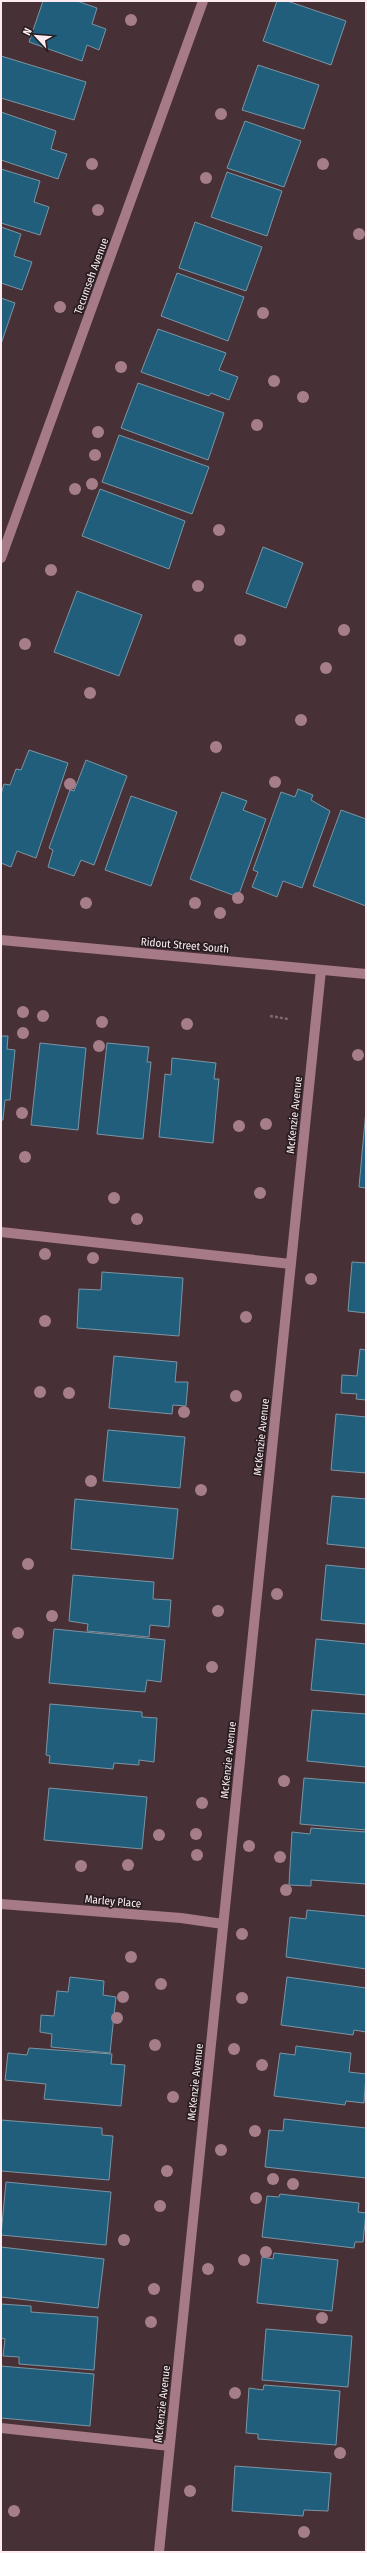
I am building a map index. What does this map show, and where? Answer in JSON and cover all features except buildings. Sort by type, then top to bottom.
[{"type":"street","name":"Tecumseh Avenue","points":[[1,558],[203,1]]},
{"type":"street","name":"Ridout Street South","points":[[1,940],[366,974]]},
{"type":"street","name":"McKenzie Avenue","points":[[159,2552],[321,970]]},
{"type":"street","points":[[1,1232],[291,1264]]},
{"type":"street","name":"Marley Place","points":[[1,1904],[181,1918],[224,1924]]},
{"type":"street","points":[[1,2428],[170,2446]]}]
